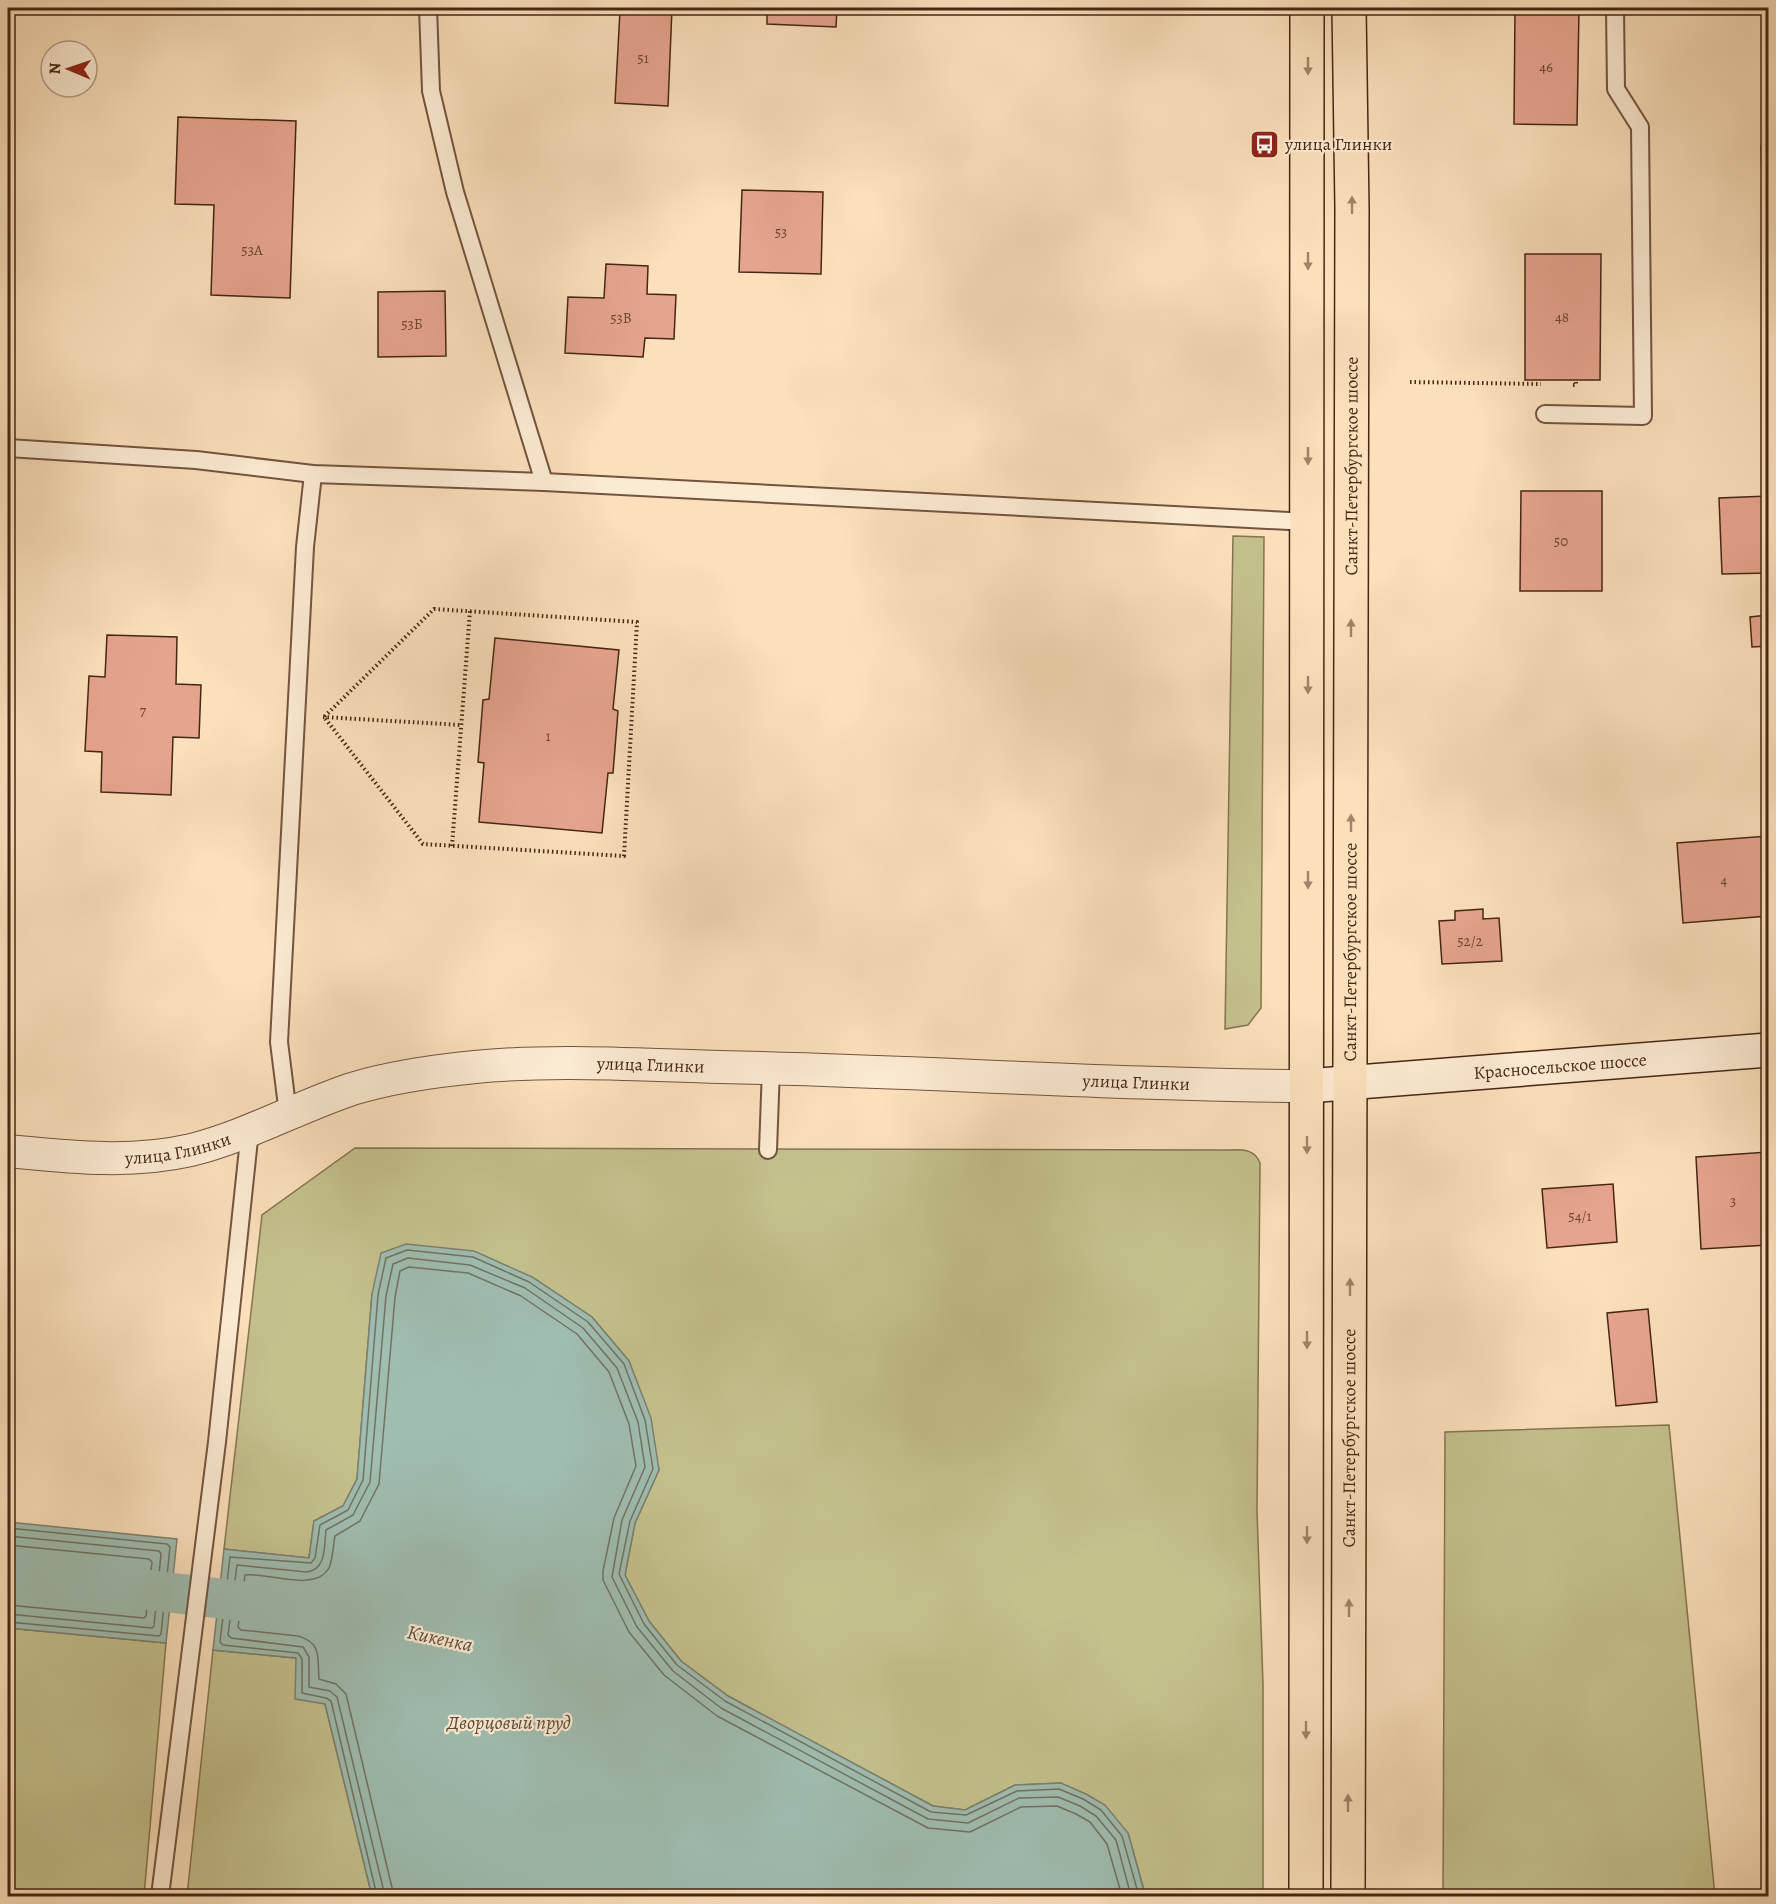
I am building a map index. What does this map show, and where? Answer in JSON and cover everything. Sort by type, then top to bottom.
[{"type":"main road","points":[[1306,1896],[1307,8]]},
{"type":"main road","name":"Санкт-Петербургское шоссе","points":[[1348,1896],[1352,209],[1349,8]]},
{"type":"main road","name":"Красносельское шоссе","points":[[1307,1086],[1768,1050]]},
{"type":"street","name":"улица Глинки","points":[[8,1151],[84,1159],[144,1158],[193,1149],[250,1130],[353,1089],[410,1075],[476,1067],[543,1063],[771,1068],[1307,1086]]},
{"type":"lane","points":[[428,8],[431,91],[443,145],[455,192],[544,482]]},
{"type":"lane","points":[[1545,414],[1643,416],[1640,127],[1616,89],[1615,8]]},
{"type":"lane","points":[[8,448],[196,460],[313,474],[544,482],[1308,522]]},
{"type":"lane","points":[[288,1114],[279,1042],[305,547],[313,474]]},
{"type":"lane","points":[[768,1150],[771,1068]]},
{"type":"lane","points":[[160,1896],[216,1442],[250,1130]]},
{"type":"path","points":[[1564,385],[1576,385],[1576,380]]},
{"type":"path","points":[[1410,382],[1552,385]]},
{"type":"path","points":[[434,609],[637,622],[624,856],[423,844],[324,717],[434,609]]},
{"type":"path","points":[[452,846],[470,611]]},
{"type":"path","points":[[296,715],[461,725]]},
{"type":"shaded area","points":[[1233,536],[1264,537],[1261,1008],[1248,1025],[1225,1029]]},
{"type":"shaded area","points":[[355,1148],[1246,1150],[1254,1154],[1260,1163],[1257,1511],[1263,1684],[1263,1896],[1144,1896],[1128,1833],[1061,1783],[1015,1785],[965,1810],[933,1806],[728,1696],[681,1661],[649,1621],[625,1575],[635,1523],[659,1470],[629,1361],[592,1317],[532,1277],[372,1294],[357,1479],[343,1506],[314,1521],[309,1558],[224,1549],[262,1215]]},
{"type":"shaded area","points":[[1669,1425],[1715,1896],[1443,1896],[1445,1432]]},
{"type":"shaded area","points":[[8,1628],[166,1643],[144,1896],[8,1896]]},
{"type":"shaded area","points":[[213,1650],[296,1658],[325,1704],[372,1896],[187,1896]]},
{"type":"water","name":"Дворцовый пруд","points":[[406,1244],[474,1251],[532,1277],[592,1317],[629,1361],[651,1418],[659,1470],[635,1523],[625,1575],[649,1621],[681,1661],[728,1696],[933,1806],[965,1810],[1015,1785],[1061,1783],[1086,1794],[1105,1805],[1128,1833],[1144,1896],[372,1896],[325,1704],[295,1699],[296,1658],[213,1650],[224,1549],[309,1558],[314,1521],[343,1506],[357,1479],[372,1294],[381,1253]]},
{"type":"water","points":[[8,1522],[177,1539],[166,1643],[8,1628]]},
{"type":"building","points":[[662,8],[672,8],[668,106],[615,103],[620,11],[662,13]]},
{"type":"building","points":[[767,8],[837,8],[836,27],[767,24]]},
{"type":"building","points":[[1515,9],[1579,10],[1577,125],[1514,124]]},
{"type":"building","points":[[178,117],[296,121],[290,298],[211,295],[214,205],[175,204]]},
{"type":"building","points":[[1761,146],[1768,146],[1768,299],[1766,299]]},
{"type":"building","points":[[742,190],[823,192],[821,274],[739,272]]},
{"type":"building","points":[[1525,254],[1601,254],[1600,380],[1525,380]]},
{"type":"building","points":[[606,264],[648,266],[647,294],[676,295],[674,339],[645,338],[643,357],[565,353],[568,297],[604,298]]},
{"type":"building","points":[[445,291],[446,356],[378,357],[378,292]]},
{"type":"building","points":[[1521,491],[1602,491],[1602,591],[1520,591]]},
{"type":"building","points":[[1768,496],[1768,573],[1722,574],[1719,498]]},
{"type":"building","points":[[1768,615],[1768,646],[1752,647],[1750,617]]},
{"type":"building","points":[[107,635],[177,637],[176,684],[201,685],[199,738],[173,737],[171,795],[101,792],[102,752],[85,751],[89,676],[105,677]]},
{"type":"building","points":[[495,638],[619,650],[613,709],[618,711],[613,773],[608,773],[602,833],[479,822],[484,763],[478,762],[483,700],[489,699]]},
{"type":"building","points":[[1768,836],[1768,916],[1683,923],[1677,843]]},
{"type":"building","points":[[1483,909],[1483,919],[1499,918],[1502,961],[1442,964],[1439,921],[1455,920],[1455,911]]},
{"type":"building","points":[[1768,1152],[1768,1245],[1701,1249],[1696,1157]]},
{"type":"building","points":[[1613,1184],[1617,1242],[1547,1248],[1542,1189]]},
{"type":"building","points":[[1648,1309],[1657,1402],[1616,1406],[1607,1313]]},
{"type":"waterway","points":[[8,1573],[273,1605]]},
{"type":"place","name":"улица Глинки","points":[[1264,144]]},
{"type":"water label","name":"Кикенка","points":[[440,1638]]}]
